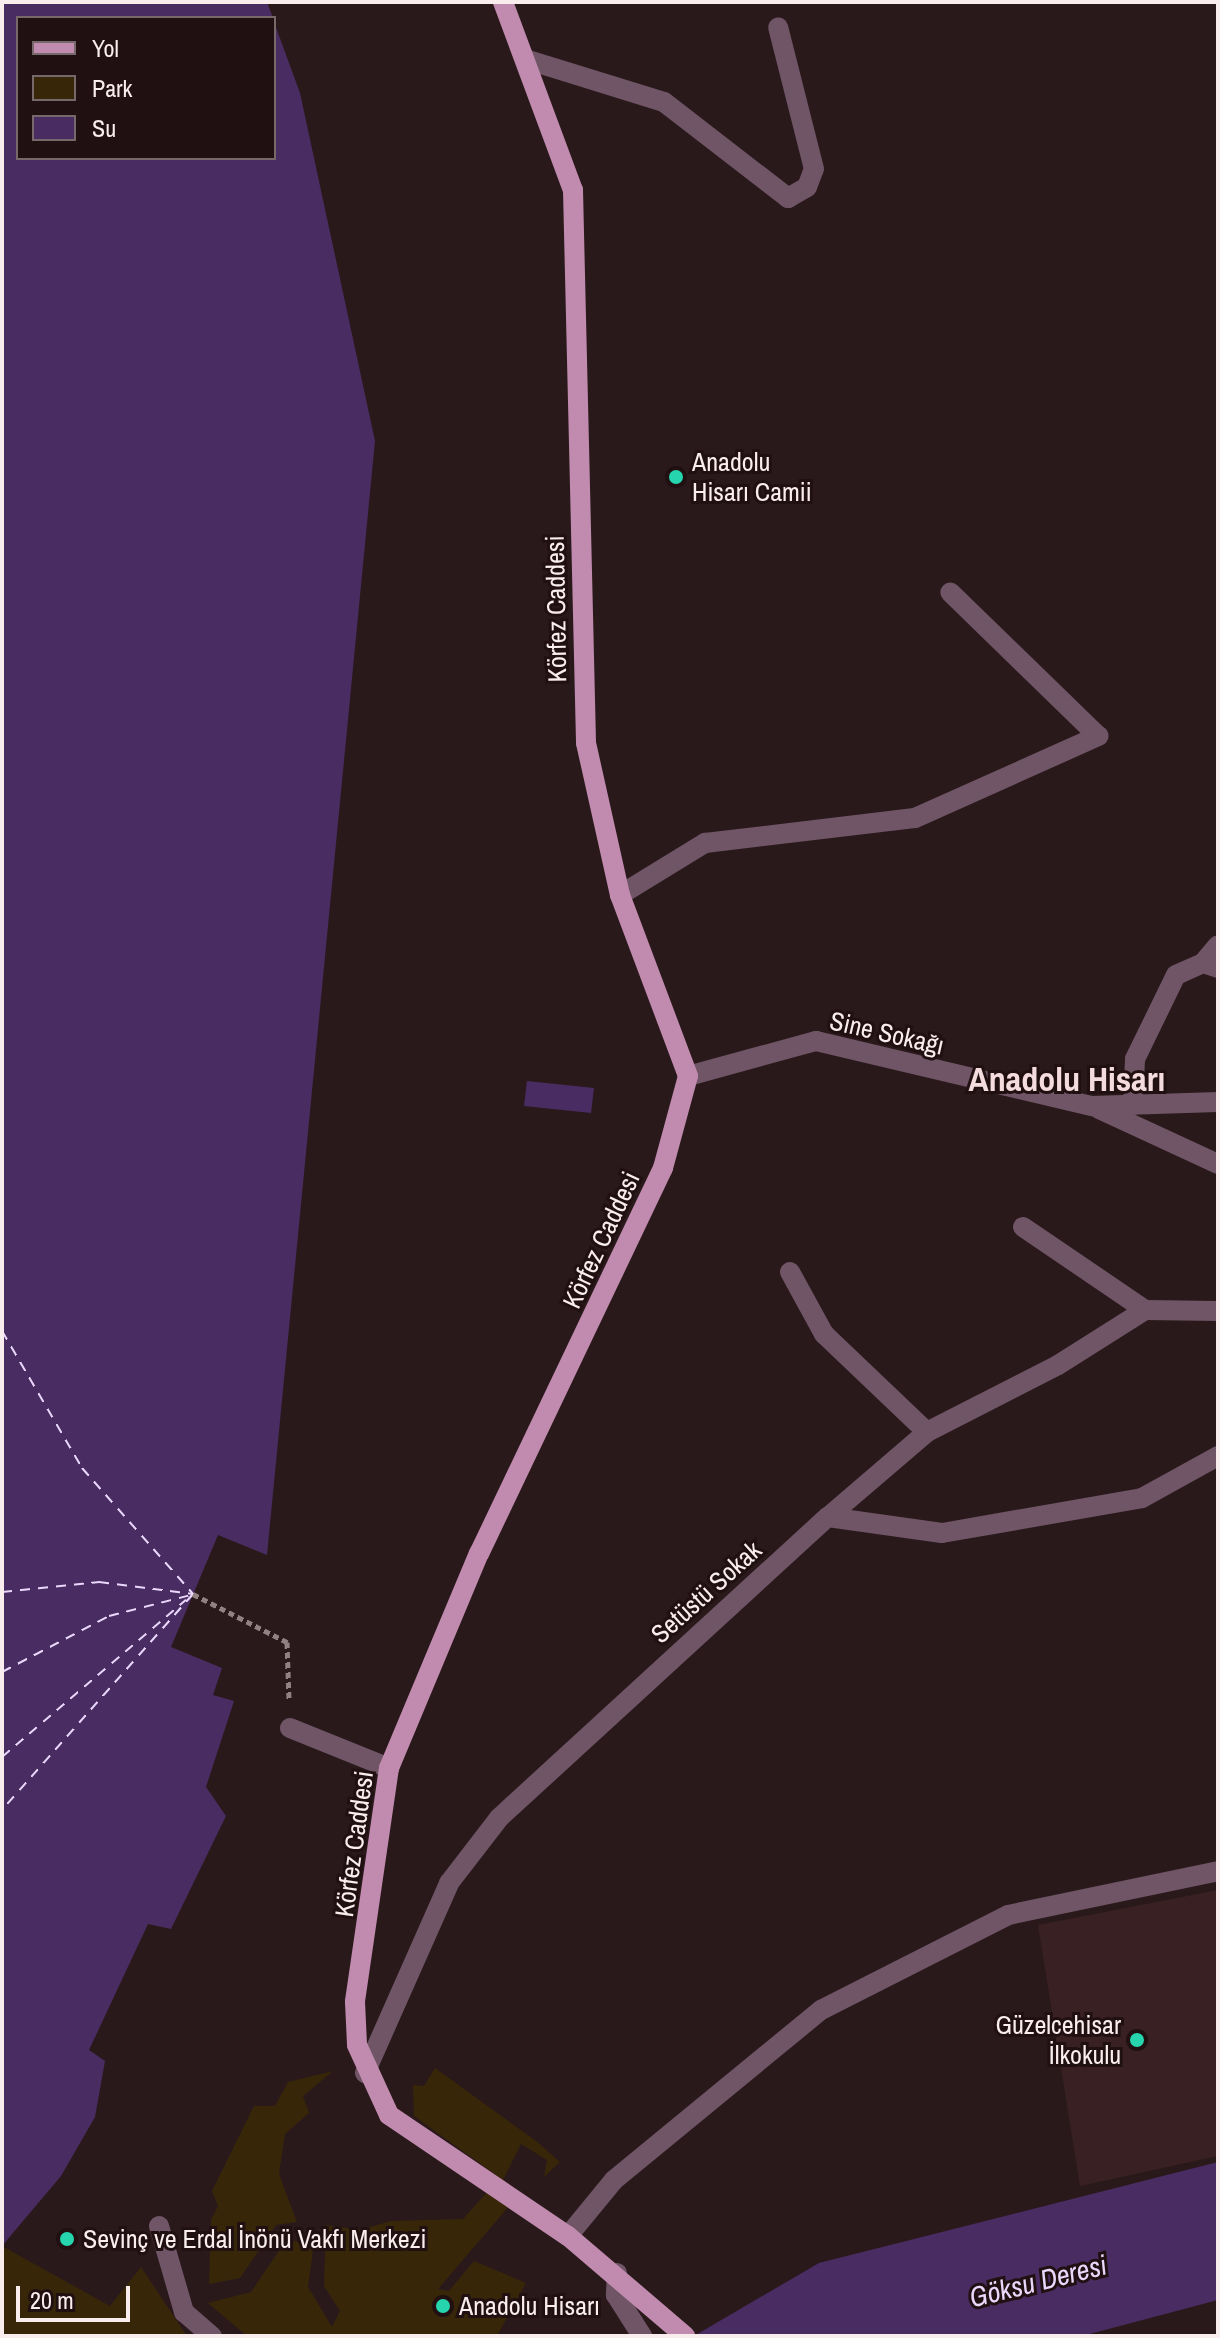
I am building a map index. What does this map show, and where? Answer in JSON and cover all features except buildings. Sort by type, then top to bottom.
[{"type":"main road","name":"Körfez Caddesi","points":[[503,2],[573,190],[586,743],[620,895],[688,1076],[663,1168],[466,1582],[389,1768],[355,2002],[365,2073],[389,2115],[568,2236],[617,2273],[683,2334]]},
{"type":"street","points":[[525,59],[664,102],[788,198],[807,187],[814,169],[778,27]]},
{"type":"street","points":[[620,895],[705,843],[915,818],[1098,736],[950,592]]},
{"type":"street","points":[[1133,1105],[1135,1059],[1157,1008],[1176,975],[1211,966],[1218,945]]},
{"type":"street","name":"Sine Sokağı","points":[[688,1076],[816,1041],[1092,1106],[1218,1102]]},
{"type":"street","points":[[1092,1106],[1218,1164]]},
{"type":"street","points":[[1023,1227],[1145,1310],[1218,1311]]},
{"type":"street","points":[[790,1272],[824,1334],[927,1432]]},
{"type":"street","name":"Setüstü Sokak","points":[[365,2073],[449,1883],[499,1818],[828,1517],[927,1432],[1058,1365],[1145,1310]]},
{"type":"street","points":[[828,1517],[942,1533],[1142,1498],[1218,1456]]},
{"type":"street","points":[[290,1728],[389,1768]]},
{"type":"street","points":[[568,2236],[614,2180],[821,2010],[1008,1915],[1218,1871]]},
{"type":"street","points":[[159,2226],[184,2312],[212,2336]]},
{"type":"street","points":[[617,2273],[616,2295],[642,2336]]},
{"type":"path","points":[[193,1594],[287,1642],[290,1728]]},
{"type":"shaded area","name":"Güzelcehisar İlkokulu","points":[[1218,1890],[1218,2156],[1080,2186],[1038,1925]]},
{"type":"green space","points":[[435,2068],[560,2162],[544,2177],[547,2160],[521,2144],[503,2180],[414,2116],[413,2085],[424,2086]]},
{"type":"green space","points":[[333,2071],[303,2096],[309,2113],[285,2134],[279,2174],[297,2222],[276,2225],[240,2278],[209,2284],[211,2220],[218,2206],[212,2191],[254,2106],[275,2106],[288,2082]]},
{"type":"green space","points":[[488,2191],[510,2205],[438,2289],[449,2291],[474,2261],[526,2283],[497,2336],[247,2336],[208,2303],[251,2292],[285,2242],[296,2241],[313,2250],[308,2287],[332,2327],[340,2311],[324,2286],[326,2225],[360,2230],[391,2221],[463,2219]]},
{"type":"green space","points":[[2,2246],[110,2306],[141,2267],[187,2336],[2,2336]]},
{"type":"water","points":[[2,2],[267,2],[272,16],[16,16],[16,160],[276,160],[276,27],[300,93],[375,441],[267,1555],[218,1535],[171,1647],[222,1668],[213,1695],[234,1701],[206,1787],[226,1816],[171,1929],[148,1924],[89,2050],[105,2061],[95,2117],[61,2176],[2,2246]]},
{"type":"water","points":[[527,1081],[594,1088],[591,1113],[524,1106]]},
{"type":"water","name":"Göksu Deresi","points":[[1218,2162],[1218,2300],[1082,2336],[694,2336],[819,2263]]},
{"type":"ferry route","points":[[2,1331],[82,1468],[193,1594]]},
{"type":"ferry route","points":[[2,1592],[99,1582],[193,1594],[2,1810]]},
{"type":"ferry route","points":[[2,1672],[109,1616],[191,1595]]},
{"type":"ferry route","points":[[2,1757],[186,1600]]},
{"type":"place","name":"Anadolu Hisarı Camii","points":[[676,477]]},
{"type":"place","name":"Güzelcehisar İlkokulu","points":[[1137,2040]]},
{"type":"place","name":"Sevinç ve Erdal İnönü Vakfı Merkezi","points":[[67,2239]]},
{"type":"place","name":"Anadolu Hisarı","points":[[443,2306]]},
{"type":"district","name":"Anadolu Hisarı","points":[[1067,1080]]}]
